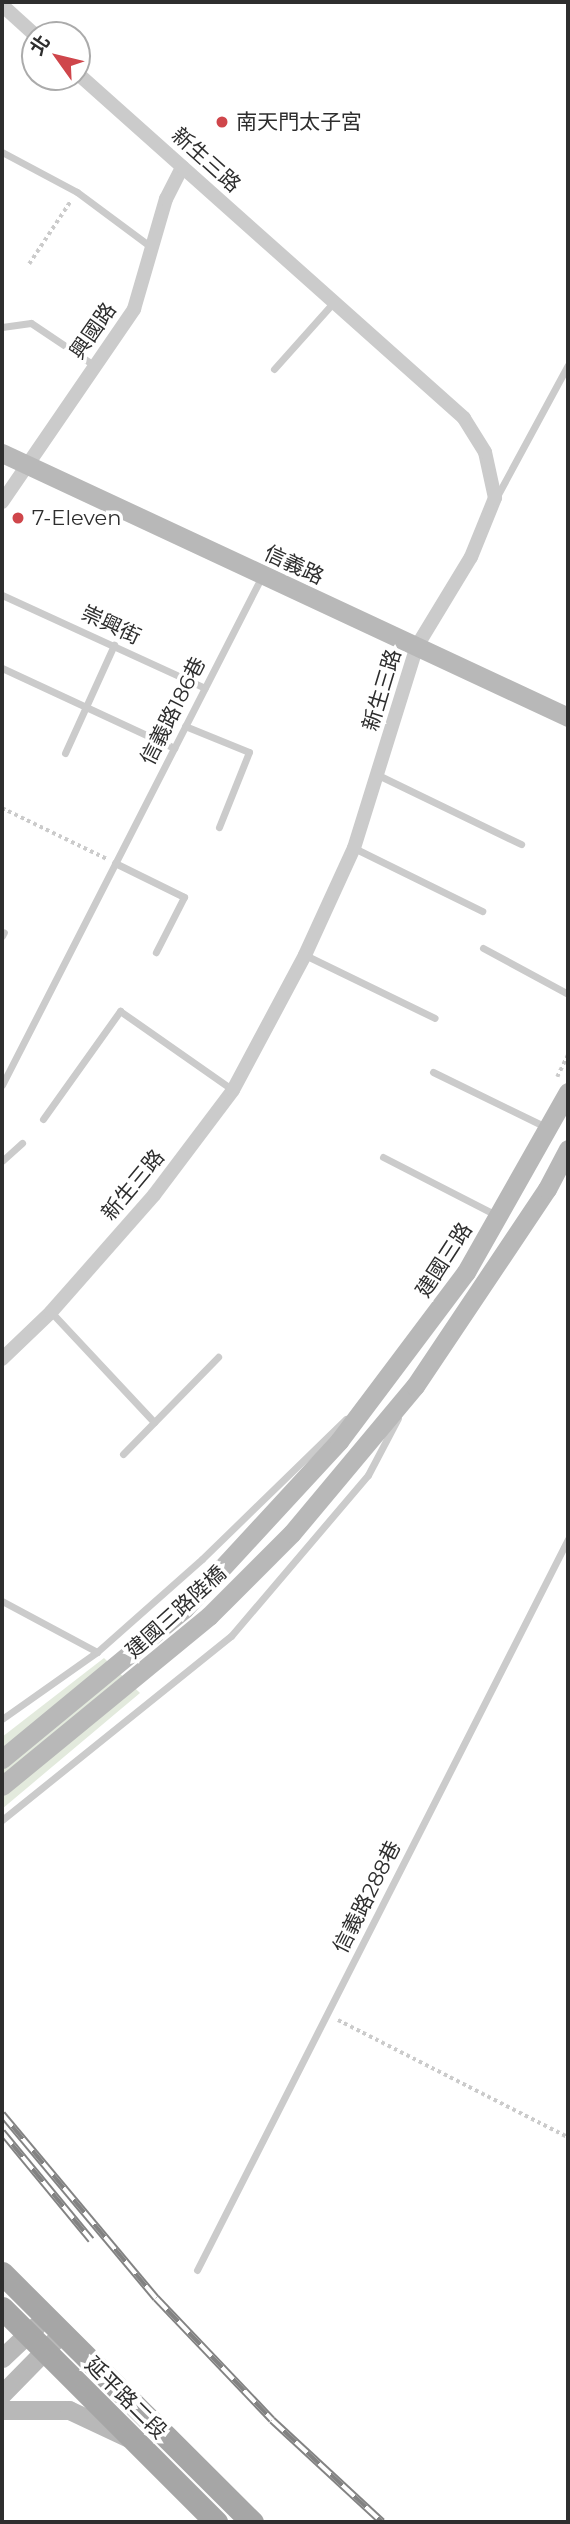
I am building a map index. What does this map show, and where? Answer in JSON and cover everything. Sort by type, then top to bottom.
[{"type":"main road","name":"延平路二段","points":[[2,2273],[252,2522]]},
{"type":"main road","name":"延平路二段","points":[[2,2308],[216,2522]]},
{"type":"street","points":[[2,5],[21,22]]},
{"type":"street","name":"新生三路","points":[[2,1359],[51,1312],[154,1195],[233,1090],[305,955],[354,848],[417,646],[471,558],[495,498],[485,452],[464,418],[91,86]]},
{"type":"street","name":"興國路","points":[[2,502],[134,309],[166,199],[182,167]]},
{"type":"street","name":"信義路","points":[[2,453],[568,717]]},
{"type":"street","name":"建國三路","points":[[339,1441],[388,1381],[466,1272],[550,1129],[560,1090]]},
{"type":"street","points":[[415,1386],[547,1189],[568,1149]]},
{"type":"street","name":"建國三路陸橋","points":[[2,1786],[209,1616],[292,1533],[363,1453],[415,1386]]},
{"type":"street","name":"建國三路陸橋","points":[[2,1759],[184,1609],[339,1441]]},
{"type":"street","points":[[2,2358],[45,2317]]},
{"type":"street","points":[[2,2394],[62,2333]]},
{"type":"street","points":[[2,2410],[69,2410],[133,2440]]},
{"type":"lane","points":[[2,152],[77,192],[153,249]]},
{"type":"lane","points":[[274,369],[334,302]]},
{"type":"lane","points":[[2,327],[31,323],[95,366]]},
{"type":"lane","points":[[495,498],[568,365]]},
{"type":"lane","name":"信義路186巷","points":[[2,1085],[262,576]]},
{"type":"lane","name":"崇興街","points":[[2,595],[205,688]]},
{"type":"lane","points":[[65,753],[114,645]]},
{"type":"lane","points":[[2,668],[174,748]]},
{"type":"lane","points":[[186,726],[249,752],[219,827]]},
{"type":"lane","points":[[378,775],[521,844]]},
{"type":"lane","points":[[354,848],[482,911]]},
{"type":"lane","points":[[115,863],[184,897],[156,952]]},
{"type":"lane","points":[[483,948],[568,994]]},
{"type":"lane","points":[[305,955],[435,1018]]},
{"type":"lane","points":[[43,1119],[120,1011],[233,1090]]},
{"type":"lane","points":[[433,1072],[550,1129]]},
{"type":"lane","points":[[2,1161],[22,1143]]},
{"type":"lane","points":[[383,1157],[499,1216]]},
{"type":"lane","points":[[51,1312],[155,1422]]},
{"type":"lane","points":[[123,1454],[218,1357]]},
{"type":"lane","points":[[2,1719],[97,1652],[202,1559],[312,1448],[388,1381]]},
{"type":"lane","points":[[2,1820],[231,1636],[368,1475],[415,1386]]},
{"type":"lane","name":"信義路288巷","points":[[197,2270],[568,1539]]},
{"type":"lane","points":[[2,1601],[97,1652]]},
{"type":"path","points":[[29,264],[77,192]]},
{"type":"path","points":[[2,808],[115,863]]},
{"type":"path","points":[[560,1090],[568,1054]]},
{"type":"path","points":[[327,2015],[568,2137]]},
{"type":"shaded area","points":[[104,1658],[140,1693],[2,1809],[2,1737]]},
{"type":"railway","points":[[2,2114],[156,2298],[272,2420],[382,2522]]},
{"type":"railway","points":[[2,2132],[91,2240]]},
{"type":"place","name":"南天門太子宮","points":[[222,122]]},
{"type":"place","name":"7-Eleven","points":[[18,518]]}]
